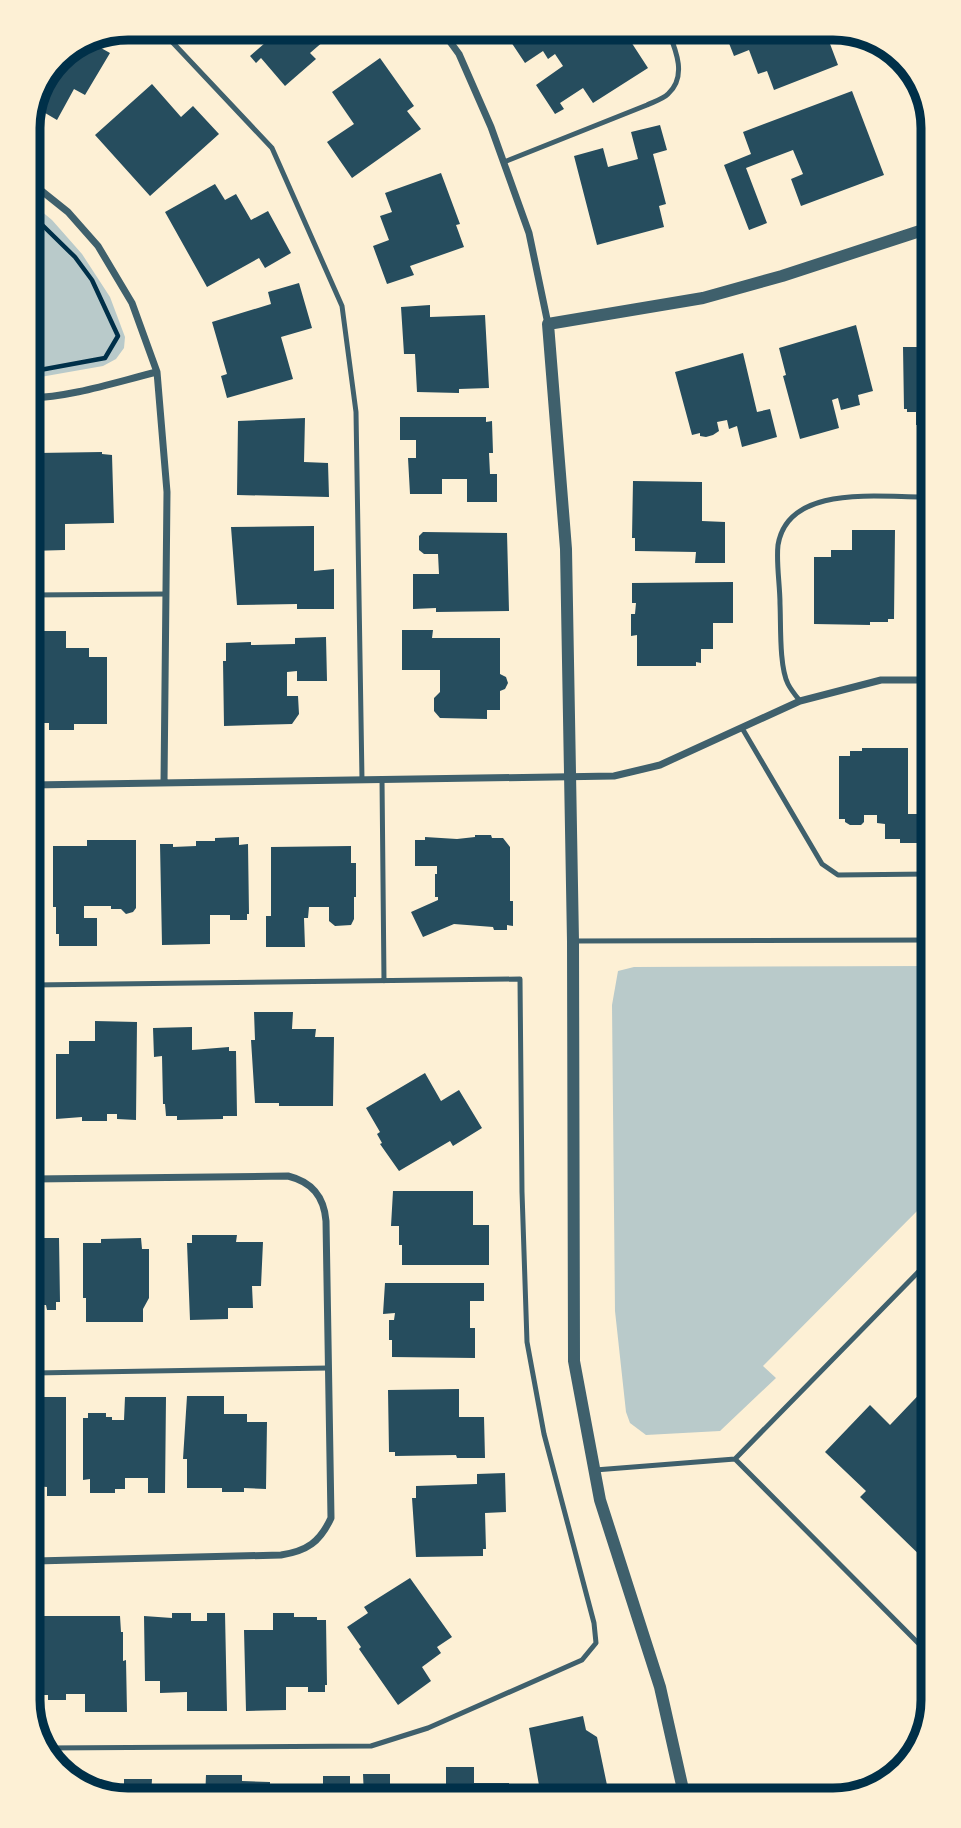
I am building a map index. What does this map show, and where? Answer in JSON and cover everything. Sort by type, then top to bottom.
[{"type":"street","points":[[449,40],[459,54],[504,162],[529,233],[548,324],[566,549],[573,941],[574,1361],[600,1500],[660,1687],[683,1788]]},
{"type":"street","points":[[40,189],[68,212],[98,246],[132,303],[158,372],[167,492],[164,783]]},
{"type":"street","points":[[548,324],[703,298],[782,276],[921,231]]},
{"type":"street","points":[[40,397],[158,372]]},
{"type":"street","points":[[40,785],[614,776],[660,765],[800,701],[881,680],[921,680]]},
{"type":"street","points":[[40,1180],[288,1176],[311,1186],[325,1208],[326,1221],[331,1518],[324,1533],[313,1545],[298,1552],[281,1555],[40,1561]]},
{"type":"lane","points":[[170,40],[272,148],[342,306],[356,412],[362,780]]},
{"type":"lane","points":[[504,162],[647,105],[668,94],[677,80],[679,58],[672,40]]},
{"type":"lane","points":[[800,701],[787,682],[782,646],[778,545],[785,525],[794,514],[811,504],[832,498],[921,498]]},
{"type":"lane","points":[[40,596],[166,594]]},
{"type":"lane","points":[[742,728],[822,864],[838,875],[921,874]]},
{"type":"lane","points":[[382,779],[384,981]]},
{"type":"lane","points":[[573,941],[921,940]]},
{"type":"lane","points":[[40,985],[520,979],[522,1192],[527,1342],[544,1434],[594,1623],[596,1643],[582,1660],[428,1728],[371,1745],[55,1748]]},
{"type":"lane","points":[[595,1470],[735,1459],[921,1269]]},
{"type":"lane","points":[[40,1373],[328,1368]]},
{"type":"lane","points":[[735,1459],[921,1646]]},
{"type":"path","points":[[40,223],[75,257],[92,280],[118,336],[105,358],[40,370]]},
{"type":"shaded area","points":[[40,210],[82,254],[110,297],[125,337],[124,348],[116,359],[103,366],[40,377]]},
{"type":"shaded area","points":[[921,966],[921,1207],[763,1366],[776,1378],[720,1431],[646,1435],[630,1423],[626,1412],[615,1311],[612,1005],[618,971],[634,967]]},
{"type":"building","points":[[268,40],[325,40],[310,53],[316,59],[285,86],[261,58],[256,63],[250,56]]},
{"type":"building","points":[[630,40],[648,68],[593,103],[583,88],[560,103],[564,109],[555,114],[536,85],[563,66],[555,54],[548,59],[543,51],[525,63],[511,42]]},
{"type":"building","points":[[728,40],[829,40],[838,65],[774,90],[767,71],[758,74],[749,50],[734,56]]},
{"type":"building","points":[[95,47],[110,53],[85,95],[74,89],[57,120],[42,111],[49,89],[58,75],[70,62]]},
{"type":"building","points":[[380,58],[414,106],[407,111],[421,129],[352,178],[327,142],[354,124],[332,92]]},
{"type":"building","points":[[152,84],[181,117],[193,106],[219,134],[150,196],[95,135]]},
{"type":"building","points":[[852,91],[884,175],[801,206],[791,179],[803,174],[793,150],[746,168],[767,223],[749,230],[724,165],[751,154],[743,132]]},
{"type":"building","points":[[660,125],[667,150],[653,154],[666,204],[659,206],[664,227],[597,245],[574,156],[603,148],[608,167],[638,159],[631,132]]},
{"type":"building","points":[[441,173],[460,224],[456,225],[464,247],[410,266],[414,275],[387,284],[373,246],[389,240],[380,216],[392,212],[385,193]]},
{"type":"building","points":[[215,184],[225,200],[236,194],[251,220],[268,211],[291,253],[265,268],[259,258],[207,287],[165,212]]},
{"type":"building","points":[[299,283],[312,328],[281,337],[293,379],[227,398],[221,376],[227,374],[212,322],[271,304],[268,292]]},
{"type":"building","points":[[430,305],[430,317],[485,315],[489,388],[459,389],[459,393],[417,392],[415,354],[404,354],[401,307]]},
{"type":"building","points":[[856,325],[873,391],[858,395],[860,405],[841,410],[838,398],[832,400],[839,428],[800,439],[783,376],[786,375],[779,348]]},
{"type":"building","points":[[903,347],[921,347],[921,425],[916,425],[916,412],[907,412],[907,409],[904,409]]},
{"type":"building","points":[[743,353],[757,412],[770,409],[777,437],[742,447],[737,426],[729,429],[727,420],[717,422],[719,431],[713,435],[692,435],[675,372]]},
{"type":"building","points":[[400,417],[486,417],[486,422],[492,421],[493,453],[489,453],[490,474],[497,474],[497,502],[467,502],[467,479],[442,479],[442,494],[410,494],[408,458],[416,458],[416,440],[400,440]]},
{"type":"building","points":[[305,418],[304,462],[328,463],[329,497],[237,495],[238,421]]},
{"type":"building","points":[[102,452],[112,455],[114,523],[65,524],[65,550],[40,551],[40,453]]},
{"type":"building","points":[[633,481],[702,482],[702,521],[725,522],[725,563],[695,563],[696,552],[635,551],[635,538],[632,538]]},
{"type":"building","points":[[314,526],[314,571],[334,569],[334,609],[297,609],[297,604],[237,605],[231,527]]},
{"type":"building","points":[[852,530],[895,530],[894,619],[888,619],[888,622],[870,622],[870,625],[814,624],[814,557],[831,557],[831,550],[852,550]]},
{"type":"building","points":[[423,532],[507,533],[509,611],[436,612],[436,608],[413,609],[413,574],[439,574],[438,554],[424,554],[419,550],[419,536]]},
{"type":"building","points":[[921,562],[921,614],[919,614]]},
{"type":"building","points":[[733,582],[733,623],[713,623],[713,649],[701,649],[701,663],[696,662],[696,666],[637,666],[637,635],[631,636],[631,614],[635,614],[636,603],[632,603],[632,583]]},
{"type":"building","points":[[402,630],[433,630],[432,638],[500,638],[500,674],[506,677],[508,683],[505,689],[500,691],[500,710],[487,710],[487,719],[440,718],[434,711],[434,698],[440,692],[440,670],[402,670]]},
{"type":"building","points":[[40,631],[66,631],[66,648],[89,648],[89,657],[107,657],[107,724],[74,724],[74,730],[49,730],[49,723],[40,723]]},
{"type":"building","points":[[326,637],[327,681],[297,681],[297,671],[287,672],[287,696],[298,696],[299,714],[292,724],[224,726],[223,661],[226,661],[226,643],[295,644],[295,638]]},
{"type":"building","points":[[862,748],[908,748],[908,814],[921,814],[921,843],[900,843],[900,839],[885,839],[885,824],[877,823],[877,815],[864,815],[861,825],[850,825],[845,819],[839,819],[839,756],[850,756],[850,751],[862,751]]},
{"type":"building","points":[[475,835],[503,838],[510,847],[513,926],[507,925],[507,930],[494,930],[493,927],[454,924],[423,937],[411,912],[438,900],[438,897],[435,897],[437,866],[415,866],[415,840],[425,840],[425,837],[457,839]]},
{"type":"building","points":[[239,837],[239,845],[248,844],[247,920],[230,920],[230,915],[210,915],[210,944],[162,945],[160,844],[173,844],[173,847],[196,846],[196,841]]},
{"type":"building","points":[[87,840],[136,840],[136,908],[126,914],[121,909],[111,909],[111,906],[84,906],[84,918],[97,918],[97,946],[59,946],[56,907],[53,907],[53,846],[87,846]]},
{"type":"building","points":[[351,846],[351,863],[356,863],[356,897],[351,925],[335,926],[329,921],[329,907],[309,907],[308,918],[304,918],[305,947],[266,947],[266,916],[271,916],[271,847]]},
{"type":"building","points":[[254,1012],[293,1012],[292,1029],[316,1029],[315,1037],[334,1037],[333,1106],[255,1103],[251,1040],[255,1040]]},
{"type":"building","points":[[95,1021],[137,1022],[136,1120],[117,1119],[117,1114],[107,1114],[107,1121],[82,1121],[82,1117],[56,1119],[56,1054],[69,1054],[69,1041],[95,1041]]},
{"type":"building","points":[[192,1027],[192,1050],[229,1047],[229,1051],[236,1051],[237,1116],[177,1120],[177,1116],[166,1116],[163,1104],[162,1056],[154,1057],[153,1028]]},
{"type":"building","points":[[425,1073],[441,1101],[459,1090],[482,1128],[453,1146],[450,1141],[399,1171],[380,1144],[382,1143],[377,1134],[380,1132],[366,1108]]},
{"type":"building","points":[[393,1191],[473,1191],[473,1225],[489,1225],[489,1265],[402,1265],[399,1226],[391,1226]]},
{"type":"building","points":[[192,1235],[237,1235],[236,1242],[263,1242],[261,1286],[252,1286],[253,1308],[228,1308],[228,1319],[190,1320],[187,1243],[192,1243]]},
{"type":"building","points":[[40,1238],[59,1238],[60,1302],[56,1302],[56,1310],[47,1310],[46,1305],[40,1305]]},
{"type":"building","points":[[141,1238],[142,1249],[149,1249],[149,1298],[143,1309],[143,1322],[86,1322],[83,1243],[101,1243],[101,1239]]},
{"type":"building","points":[[385,1283],[484,1283],[484,1301],[470,1301],[470,1328],[475,1328],[475,1358],[392,1357],[389,1320],[394,1320],[395,1313],[383,1314]]},
{"type":"building","points":[[459,1389],[459,1417],[484,1417],[485,1458],[457,1458],[456,1455],[395,1456],[395,1452],[389,1452],[388,1390]]},
{"type":"building","points":[[921,1392],[921,1556],[860,1497],[866,1491],[825,1452],[870,1405],[890,1425]]},
{"type":"building","points":[[187,1396],[224,1396],[224,1414],[247,1414],[247,1422],[267,1422],[266,1489],[244,1488],[244,1492],[222,1492],[222,1488],[187,1488],[187,1459],[183,1459]]},
{"type":"building","points":[[40,1397],[66,1397],[66,1496],[47,1496],[47,1487],[40,1486]]},
{"type":"building","points":[[125,1397],[166,1397],[165,1493],[148,1493],[148,1478],[125,1478],[125,1489],[115,1489],[115,1493],[90,1493],[90,1479],[83,1480],[83,1418],[88,1418],[88,1413],[106,1413],[106,1417],[112,1417],[112,1420],[124,1420]]},
{"type":"building","points":[[505,1473],[506,1512],[485,1513],[486,1549],[483,1549],[483,1556],[416,1557],[412,1498],[416,1498],[416,1486],[477,1484],[477,1474]]},
{"type":"building","points":[[410,1578],[452,1637],[437,1647],[441,1653],[422,1667],[431,1681],[398,1705],[347,1627],[368,1613],[364,1607]]},
{"type":"building","points":[[172,1613],[191,1613],[191,1621],[207,1621],[207,1613],[225,1613],[227,1711],[187,1711],[187,1692],[160,1693],[160,1681],[145,1681],[144,1616],[172,1618]]},
{"type":"building","points":[[273,1613],[294,1613],[294,1617],[317,1617],[317,1620],[326,1620],[327,1685],[325,1692],[308,1692],[308,1687],[286,1687],[286,1710],[246,1711],[244,1630],[273,1630]]},
{"type":"building","points":[[44,1616],[120,1616],[123,1661],[126,1660],[127,1712],[85,1712],[85,1694],[66,1694],[66,1700],[48,1700],[48,1695],[44,1695]]},
{"type":"building","points":[[583,1716],[586,1730],[597,1737],[607,1785],[600,1788],[539,1788],[529,1728]]},
{"type":"building","points":[[446,1767],[474,1767],[474,1783],[509,1783],[509,1788],[446,1788]]},
{"type":"building","points":[[363,1774],[390,1774],[390,1788],[364,1788]]},
{"type":"building","points":[[206,1775],[242,1775],[242,1781],[270,1782],[270,1788],[205,1788]]},
{"type":"building","points":[[323,1776],[350,1776],[350,1788],[323,1788]]},
{"type":"building","points":[[124,1779],[152,1779],[151,1788],[124,1788]]}]
